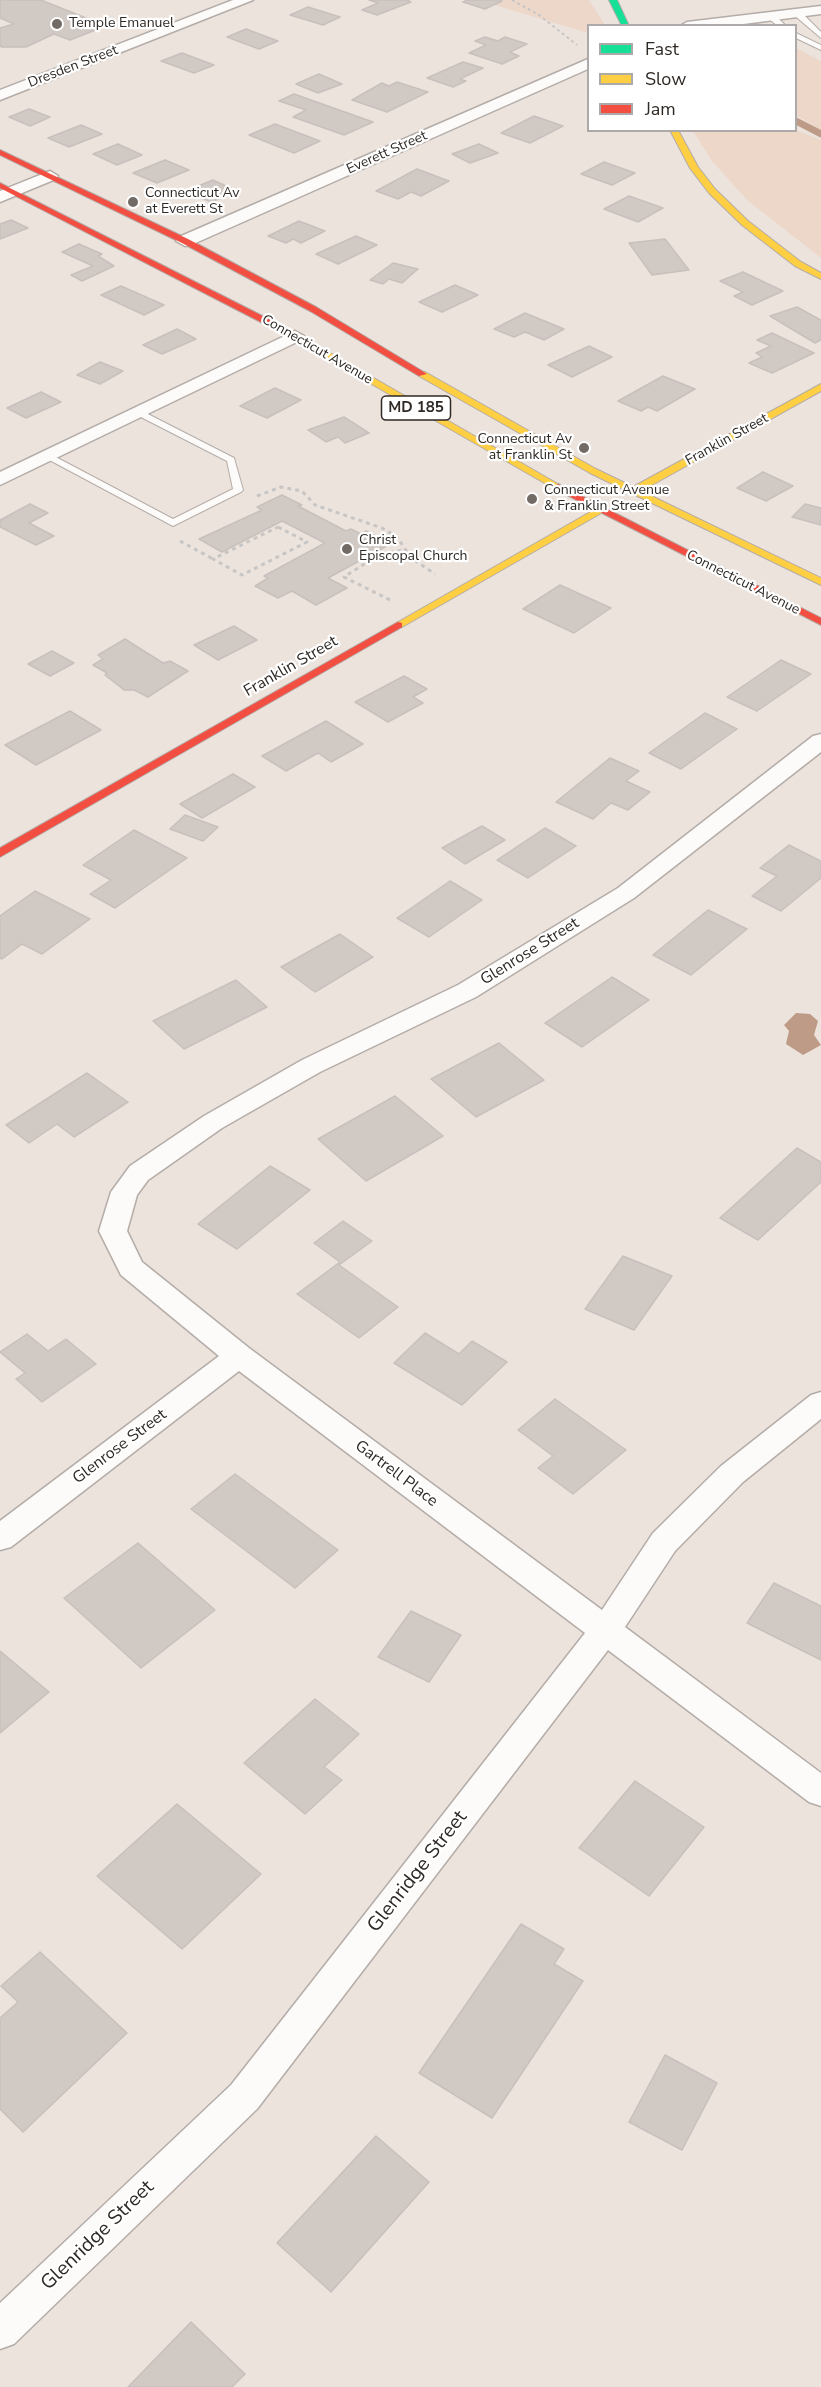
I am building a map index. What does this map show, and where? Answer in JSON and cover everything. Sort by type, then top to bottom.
[{"type":"main road","points":[[613,0],[625,24]]},
{"type":"main road","points":[[675,132],[694,168],[720,199],[798,264],[821,276]]},
{"type":"main road","name":"Connecticut Avenue","points":[[0,152],[185,241],[313,309],[479,407],[633,491],[821,582]]},
{"type":"main road","name":"Connecticut Avenue","points":[[4,191],[295,336],[599,510],[821,622]]},
{"type":"main road","name":"Franklin Street","points":[[633,491],[821,387]]},
{"type":"main road","points":[[500,455],[525,459],[601,495],[618,496],[633,491]]},
{"type":"main road","points":[[599,510],[611,507],[649,517]]},
{"type":"main road","name":"Franklin Street","points":[[0,853],[599,510]]},
{"type":"main road","points":[[742,558],[777,561]]},
{"type":"street","name":"Dresden Street","points":[[0,95],[246,0]]},
{"type":"street","points":[[723,24],[777,21],[797,13],[821,10]]},
{"type":"street","name":"Everett Street","points":[[185,241],[587,64]]},
{"type":"street","points":[[4,191],[50,176]]},
{"type":"street","points":[[0,479],[295,336]]},
{"type":"street","name":"Glenrose Street","points":[[213,1122],[311,1066],[467,992],[626,893],[821,741]]},
{"type":"street","name":"Gartrell Place","points":[[213,1122],[139,1173],[124,1192],[113,1231],[131,1268],[239,1356],[821,1792]]},
{"type":"street","name":"Glenrose Street","points":[[0,1538],[239,1356]]},
{"type":"street","name":"Glenridge Street","points":[[0,2330],[244,2097],[605,1631],[664,1542],[732,1474],[821,1403]]},
{"type":"lane","points":[[797,13],[821,36]]},
{"type":"lane","points":[[797,36],[821,48]]},
{"type":"lane","points":[[47,456],[173,523],[238,490],[231,460],[138,412]]},
{"type":"path","points":[[512,0],[539,15],[579,46]]},
{"type":"path","points":[[249,500],[270,490],[294,488],[302,492],[315,506],[382,528],[396,537],[423,568],[462,587]]},
{"type":"path","points":[[186,533],[175,539],[213,560],[242,575],[307,542],[278,527],[213,560]]},
{"type":"path","points":[[405,550],[380,554],[345,574],[344,577],[417,613]]},
{"type":"shaded area","points":[[478,0],[589,0],[604,24],[587,24],[587,33]]},
{"type":"shaded area","points":[[797,49],[821,61],[821,131],[797,116]]},
{"type":"shaded area","points":[[797,130],[821,140],[821,258],[747,200],[712,161],[694,132]]},
{"type":"shaded area","points":[[796,1013],[810,1014],[818,1021],[814,1035],[821,1045],[803,1055],[786,1044],[789,1031],[784,1025]]},
{"type":"building","name":"Temple Emanuel","points":[[0,0],[41,0],[106,26],[70,40],[54,34],[26,47],[2,47],[0,46],[0,28],[14,24],[0,18]]},
{"type":"building","points":[[369,0],[407,0],[411,2],[377,15],[362,10],[378,3]]},
{"type":"building","points":[[467,0],[502,1],[485,9],[463,2]]},
{"type":"building","points":[[308,7],[340,17],[323,25],[290,15]]},
{"type":"building","points":[[246,29],[278,41],[259,49],[227,37]]},
{"type":"building","points":[[485,37],[498,41],[505,37],[527,44],[510,52],[519,56],[502,64],[469,53],[486,45],[475,41]]},
{"type":"building","points":[[182,53],[214,65],[194,73],[161,61]]},
{"type":"building","points":[[463,62],[483,68],[460,79],[466,81],[453,87],[427,78]]},
{"type":"building","points":[[319,74],[342,84],[318,93],[296,84]]},
{"type":"building","points":[[397,82],[428,92],[387,112],[352,100],[382,83],[389,86]]},
{"type":"building","points":[[294,94],[373,122],[344,135],[293,117],[306,110],[279,101]]},
{"type":"building","points":[[29,109],[50,117],[30,126],[9,117]]},
{"type":"building","points":[[534,116],[563,126],[530,143],[501,133]]},
{"type":"building","points":[[275,124],[320,141],[294,153],[249,135]]},
{"type":"building","points":[[81,125],[102,134],[69,147],[48,138]]},
{"type":"building","points":[[118,144],[142,155],[117,165],[93,154]]},
{"type":"building","points":[[479,144],[498,153],[470,163],[452,154]]},
{"type":"building","points":[[165,160],[189,170],[157,183],[133,173]]},
{"type":"building","points":[[604,162],[635,173],[612,185],[581,174]]},
{"type":"building","points":[[417,169],[449,181],[421,196],[411,192],[398,199],[376,191]]},
{"type":"building","points":[[213,180],[237,191],[211,202],[186,191]]},
{"type":"building","points":[[629,196],[663,208],[638,222],[604,209]]},
{"type":"building","points":[[11,220],[28,228],[0,239],[0,224]]},
{"type":"building","points":[[299,221],[325,231],[301,243],[293,239],[286,243],[268,236]]},
{"type":"building","points":[[356,236],[377,245],[338,264],[316,254]]},
{"type":"building","points":[[665,239],[689,270],[652,275],[629,243]]},
{"type":"building","points":[[79,244],[102,254],[98,256],[114,266],[82,281],[71,275],[93,266],[62,252]]},
{"type":"building","points":[[393,263],[418,269],[402,283],[389,279],[383,284],[370,280]]},
{"type":"building","points":[[743,272],[783,291],[752,305],[734,296],[743,292],[720,281]]},
{"type":"building","points":[[455,285],[478,295],[442,312],[419,302]]},
{"type":"building","points":[[121,286],[164,305],[144,315],[101,295]]},
{"type":"building","points":[[797,307],[821,320],[821,340],[815,343],[770,316]]},
{"type":"building","points":[[525,313],[564,329],[544,340],[525,332],[514,337],[494,329]]},
{"type":"building","points":[[177,329],[196,339],[162,354],[143,345]]},
{"type":"building","points":[[772,333],[814,353],[772,373],[749,363],[762,357],[756,353],[771,346],[757,340]]},
{"type":"building","points":[[589,346],[612,357],[572,377],[548,365]]},
{"type":"building","points":[[100,362],[123,371],[100,384],[77,375]]},
{"type":"building","points":[[663,376],[695,389],[657,411],[648,407],[641,411],[618,401]]},
{"type":"building","points":[[275,388],[301,400],[267,418],[240,406]]},
{"type":"building","points":[[41,392],[61,402],[26,418],[7,408]]},
{"type":"building","points":[[344,417],[369,433],[345,443],[338,437],[326,442],[308,430]]},
{"type":"building","points":[[763,472],[793,486],[766,501],[737,488]]},
{"type":"building","name":"Christ Episcopal Church","points":[[282,495],[346,531],[351,529],[361,534],[366,531],[377,537],[372,540],[385,547],[328,578],[347,588],[316,605],[292,591],[278,598],[255,586],[268,578],[264,576],[325,543],[282,521],[222,552],[199,539],[262,510],[257,507]]},
{"type":"building","points":[[30,504],[48,513],[29,523],[54,536],[36,545],[0,527],[0,520]]},
{"type":"building","points":[[805,504],[821,508],[821,525],[792,517]]},
{"type":"building","points":[[560,585],[611,608],[574,633],[523,609]]},
{"type":"building","points":[[234,626],[257,640],[218,660],[194,645]]},
{"type":"building","points":[[125,639],[163,663],[170,661],[188,671],[148,697],[134,690],[124,690],[105,675],[107,673],[93,665],[103,659],[98,655]]},
{"type":"building","points":[[52,651],[74,663],[50,676],[28,664]]},
{"type":"building","points":[[781,660],[811,674],[757,711],[727,697]]},
{"type":"building","points":[[404,676],[427,689],[413,697],[423,703],[388,722],[355,702]]},
{"type":"building","points":[[70,711],[101,730],[36,765],[5,745]]},
{"type":"building","points":[[705,713],[737,729],[681,769],[649,753]]},
{"type":"building","points":[[326,721],[363,744],[331,762],[318,753],[286,771],[262,756]]},
{"type":"building","points":[[610,758],[639,771],[626,781],[650,792],[628,810],[611,803],[593,819],[556,802]]},
{"type":"building","points":[[233,774],[255,787],[202,818],[180,804]]},
{"type":"building","points":[[185,815],[218,827],[203,841],[170,829]]},
{"type":"building","points":[[482,826],[505,840],[465,864],[442,848]]},
{"type":"building","points":[[545,828],[576,846],[528,878],[497,860]]},
{"type":"building","points":[[134,830],[187,858],[115,908],[90,894],[111,880],[83,865]]},
{"type":"building","points":[[789,845],[821,861],[821,878],[781,911],[752,896],[777,876],[760,868]]},
{"type":"building","points":[[450,881],[482,900],[429,937],[397,918]]},
{"type":"building","points":[[35,891],[90,919],[42,954],[22,944],[2,959],[0,958],[0,916]]},
{"type":"building","points":[[708,910],[747,929],[691,975],[653,955]]},
{"type":"building","points":[[340,934],[373,957],[315,992],[281,967]]},
{"type":"building","points":[[612,977],[649,1000],[582,1047],[545,1023]]},
{"type":"building","points":[[236,980],[267,1007],[184,1049],[153,1021]]},
{"type":"building","points":[[499,1043],[544,1080],[476,1117],[431,1079]]},
{"type":"building","points":[[87,1073],[128,1102],[74,1137],[57,1124],[29,1143],[6,1125]]},
{"type":"building","points":[[395,1096],[443,1136],[366,1181],[318,1139]]},
{"type":"building","points":[[797,1148],[821,1162],[821,1182],[758,1240],[720,1218]]},
{"type":"building","points":[[270,1166],[310,1190],[237,1249],[198,1224]]},
{"type":"building","points":[[343,1221],[372,1241],[339,1265],[398,1307],[359,1338],[297,1294],[340,1262],[314,1243]]},
{"type":"building","points":[[623,1256],[672,1276],[634,1330],[585,1309]]},
{"type":"building","points":[[425,1333],[459,1354],[472,1341],[507,1362],[462,1405],[394,1363]]},
{"type":"building","points":[[27,1334],[48,1351],[66,1339],[96,1364],[42,1402],[16,1379],[25,1373],[0,1352]]},
{"type":"building","points":[[555,1399],[626,1450],[573,1494],[538,1468],[553,1456],[518,1430]]},
{"type":"building","points":[[235,1474],[338,1550],[295,1588],[191,1509]]},
{"type":"building","points":[[138,1543],[215,1610],[141,1668],[64,1598]]},
{"type":"building","points":[[774,1583],[821,1606],[821,1660],[747,1623]]},
{"type":"building","points":[[411,1611],[461,1635],[429,1682],[378,1657]]},
{"type":"building","points":[[0,1651],[49,1692],[0,1733]]},
{"type":"building","points":[[315,1699],[359,1734],[324,1767],[342,1780],[305,1814],[244,1763]]},
{"type":"building","points":[[635,1781],[704,1827],[649,1896],[579,1848]]},
{"type":"building","points":[[177,1804],[261,1874],[182,1949],[97,1876]]},
{"type":"building","points":[[521,1924],[564,1949],[554,1964],[583,1981],[492,2118],[419,2073]]},
{"type":"building","points":[[40,1952],[127,2033],[23,2132],[0,2109],[0,2018],[18,2002],[1,1986]]},
{"type":"building","points":[[665,2055],[717,2083],[682,2150],[629,2122]]},
{"type":"building","points":[[376,2136],[429,2182],[331,2292],[277,2243]]},
{"type":"building","points":[[191,2322],[245,2374],[232,2387],[128,2387]]},
{"type":"waterway","points":[[797,122],[821,134]]},
{"type":"traffic: fast","points":[[613,0],[625,24]]},
{"type":"traffic: slow","points":[[675,132],[694,168],[712,191],[745,223],[798,264],[821,276]]},
{"type":"traffic: slow","points":[[289,333],[558,487]]},
{"type":"traffic: slow","points":[[422,374],[593,471],[821,582]]},
{"type":"traffic: slow","points":[[633,491],[821,387]]},
{"type":"traffic: slow","points":[[398,625],[599,510]]},
{"type":"traffic: jam","points":[[0,152],[185,241],[313,309],[422,374]]},
{"type":"traffic: jam","points":[[0,185],[289,333]]},
{"type":"traffic: jam","points":[[558,487],[821,622]]},
{"type":"traffic: jam","points":[[0,853],[398,625]]},
{"type":"place","name":"Temple Emanuel","points":[[57,24]]},
{"type":"place","name":"Connecticut Av at Everett St","points":[[133,202]]},
{"type":"place","name":"Connecticut Av at Franklin St","points":[[584,448]]},
{"type":"place","name":"Connecticut Avenue & Franklin Street","points":[[532,499]]},
{"type":"place","name":"Christ Episcopal Church","points":[[347,549]]}]
